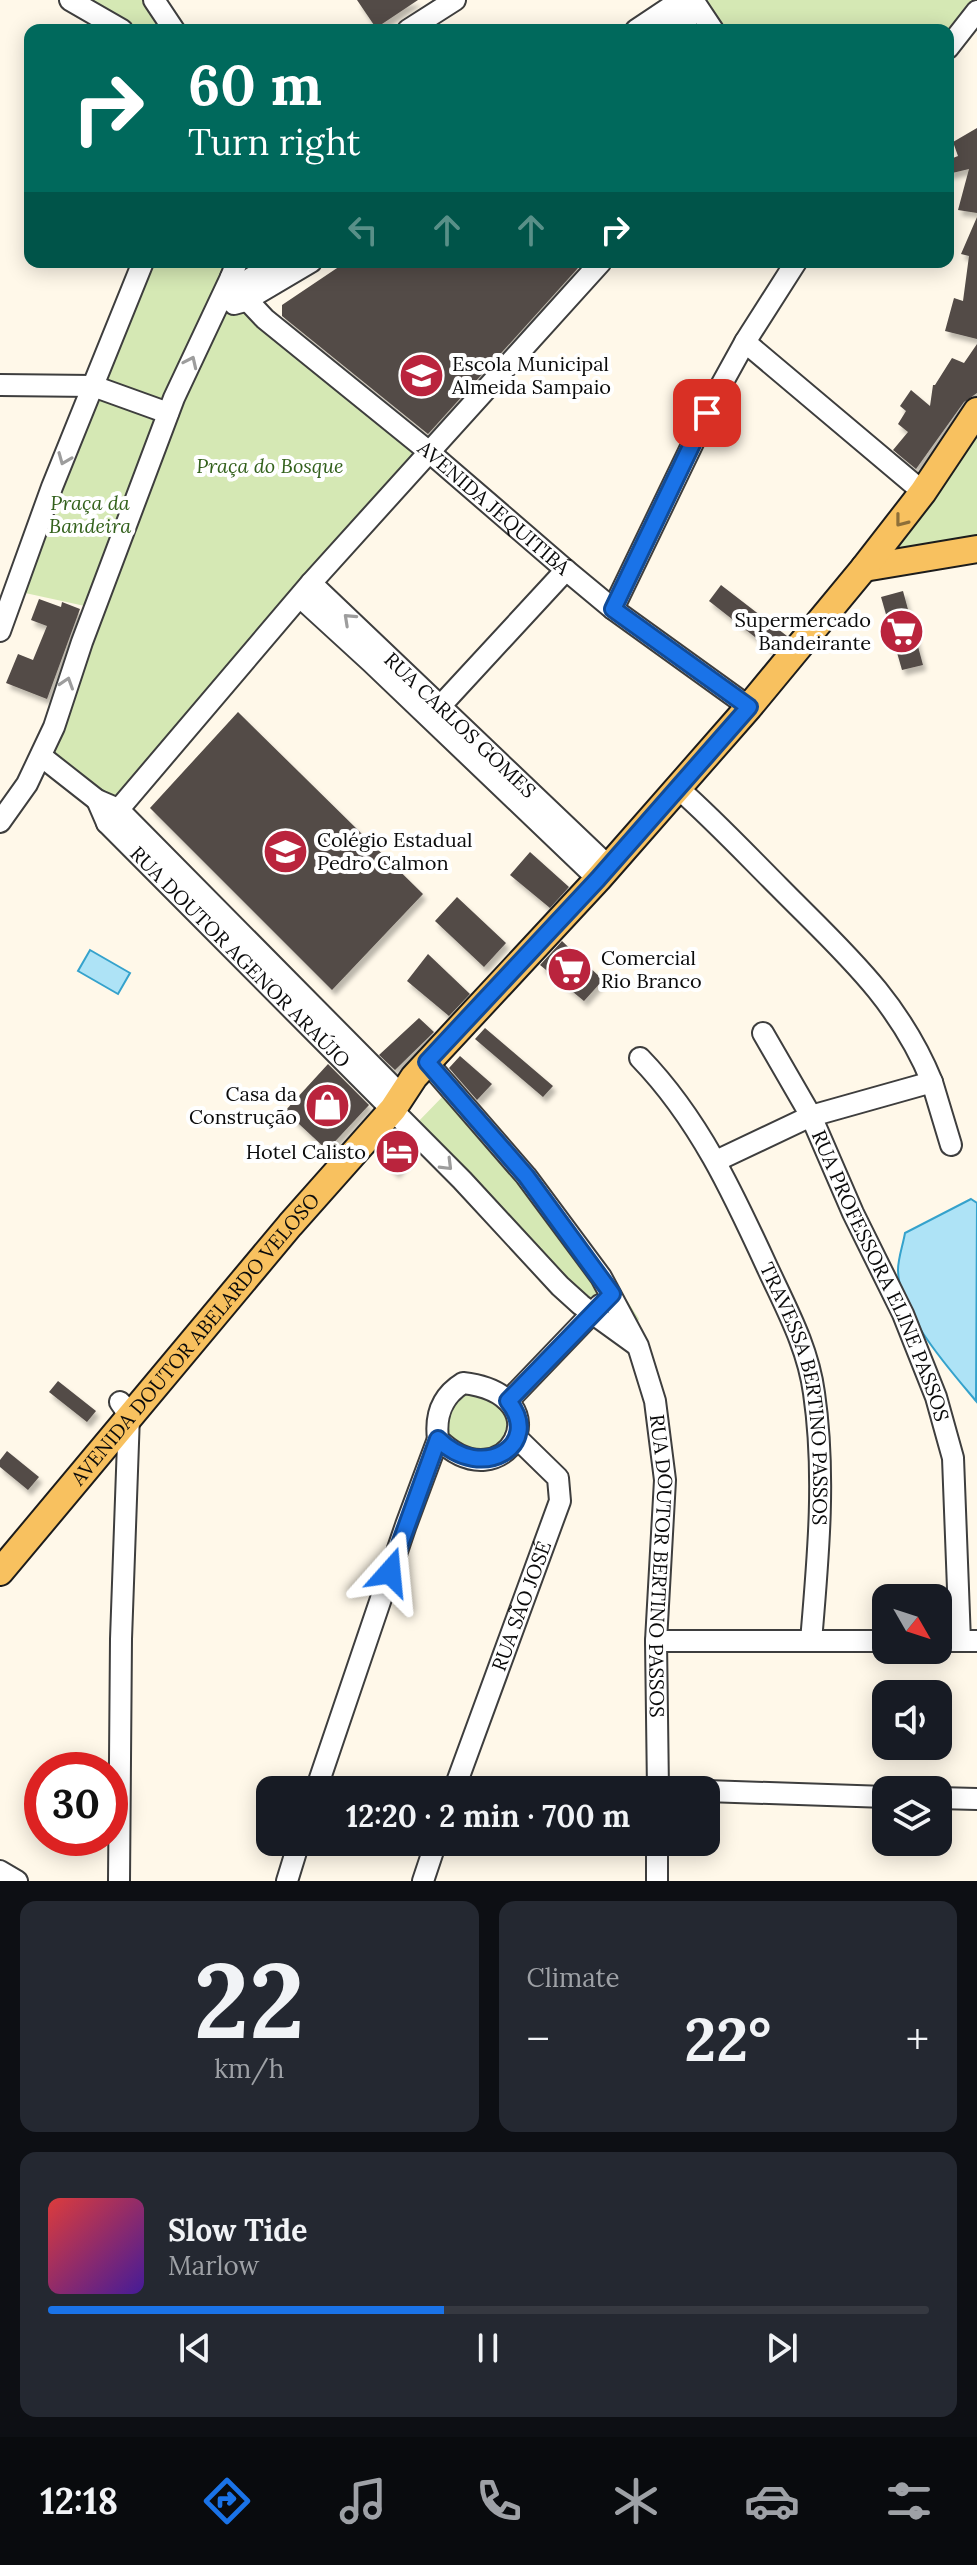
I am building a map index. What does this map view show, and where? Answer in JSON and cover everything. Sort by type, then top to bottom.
[{"type":"main road","name":"AVENIDA DOUTOR ABELARDO VELOSO","points":[[0,1547],[102,1435],[402,1088],[679,789],[864,568],[923,492],[977,411]]},
{"type":"main road","points":[[864,568],[977,549]]},
{"type":"main road","name":"AVENIDA DOUTOR ABELARDO VELOSO","points":[[0,1572],[102,1435]]},
{"type":"street","points":[[70,0],[112,24]]},
{"type":"street","points":[[154,0],[170,24]]},
{"type":"street","points":[[417,24],[455,0]]},
{"type":"street","points":[[648,24],[691,3]]},
{"type":"street","points":[[673,24],[691,3]]},
{"type":"street","points":[[691,3],[708,24]]},
{"type":"street","points":[[954,40],[977,11]]},
{"type":"street","points":[[0,631],[52,487],[141,268]]},
{"type":"street","points":[[0,822],[27,784],[54,727],[82,642],[168,413],[217,309],[237,282],[265,268]]},
{"type":"street","points":[[237,282],[289,268]]},
{"type":"street","points":[[113,816],[305,590],[596,268]]},
{"type":"street","points":[[613,609],[662,503],[745,342],[792,268]]},
{"type":"street","name":"AVENIDA JEQUITIBÁ","points":[[237,282],[304,352],[428,451],[566,570],[613,609],[749,707]]},
{"type":"street","points":[[745,342],[923,492]]},
{"type":"street","points":[[0,385],[93,386],[168,413]]},
{"type":"street","points":[[435,712],[566,570]]},
{"type":"street","name":"RUA CARLOS GOMES","points":[[305,590],[603,873]]},
{"type":"street","name":"RUA DOUTOR AGENOR ARAÚJO","points":[[41,756],[97,800],[402,1088]]},
{"type":"street","points":[[679,789],[861,968],[900,1020],[922,1057],[951,1145]]},
{"type":"street","points":[[716,1161],[811,1116],[763,1033]]},
{"type":"street","name":"TRAVESSA BERTINO PASSOS","points":[[640,1058],[683,1107],[716,1161],[804,1347],[814,1393],[818,1442],[819,1538],[811,1641]]},
{"type":"street","name":"RUA PROFESSORA ELINE PASSOS","points":[[932,1082],[811,1116],[853,1213],[903,1314],[940,1413],[953,1458],[968,1641]]},
{"type":"street","points":[[402,1088],[514,1234],[560,1286],[638,1346]]},
{"type":"street","name":"RUA DOUTOR BERTINO PASSOS","points":[[402,1088],[526,1176],[612,1294],[638,1346],[655,1401],[665,1480],[656,1641],[658,1776]]},
{"type":"street","points":[[508,1401],[591,1312],[612,1294]]},
{"type":"street","points":[[321,1776],[438,1439],[440,1410],[451,1390],[463,1383],[487,1387],[517,1411],[519,1424],[516,1437],[510,1448],[499,1457],[487,1460],[456,1454],[438,1439]]},
{"type":"street","points":[[119,1881],[125,1408]]},
{"type":"street","points":[[102,1435],[126,1461]]},
{"type":"street","name":"RUA SÃO JOSÉ","points":[[459,1776],[560,1501],[558,1478],[516,1437]]},
{"type":"street","points":[[656,1641],[872,1641]]},
{"type":"street","points":[[720,1791],[872,1797]]},
{"type":"street","points":[[952,1798],[977,1799]]},
{"type":"street","points":[[287,1881],[295,1856]]},
{"type":"street","points":[[426,1880],[432,1856]]},
{"type":"street","points":[[657,1856],[657,1881]]},
{"type":"street","points":[[0,1871],[17,1881]]},
{"type":"green space","points":[[73,0],[154,0],[170,24],[112,24]]},
{"type":"green space","points":[[705,0],[977,0],[977,6],[954,35],[954,24],[721,24]]},
{"type":"green space","name":"Praça do Bosque","points":[[143,268],[235,268],[231,277],[428,451],[118,809],[41,756],[94,608],[16,591]]},
{"type":"green space","points":[[977,411],[977,549],[865,567]]},
{"type":"green space","points":[[449,1090],[626,1299],[639,1319],[630,1341],[581,1305],[415,1125]]},
{"type":"green space","points":[[497,1393],[513,1433],[487,1460],[440,1435],[452,1394]]},
{"type":"water","points":[[90,950],[130,973],[118,994],[78,971]]},
{"type":"water","points":[[971,1199],[977,1203],[976,1401],[916,1322],[900,1286],[898,1270],[905,1233]]},
{"type":"building","points":[[357,0],[418,0],[382,24],[373,24]]},
{"type":"building","points":[[977,128],[977,213],[958,210],[969,169],[954,173],[954,158],[958,156],[954,141]]},
{"type":"building","points":[[977,217],[977,339],[945,331],[954,298],[963,301],[969,256],[961,254]]},
{"type":"building","name":"Escola Municipal Almeida Sampaio","points":[[337,268],[578,268],[428,434],[282,316],[282,305]]},
{"type":"building","points":[[977,344],[977,393],[964,402],[916,469],[893,450],[908,432],[898,424],[906,411],[900,406],[911,390],[930,406],[933,385],[952,358],[964,363]]},
{"type":"building","points":[[721,585],[787,636],[774,652],[709,601]]},
{"type":"building","name":"Supermercado Bandeirante","points":[[903,591],[923,665],[902,670],[881,597]]},
{"type":"building","points":[[39,599],[61,607],[62,602],[80,609],[47,699],[6,683],[18,654],[33,660],[47,626],[31,620]]},
{"type":"building","name":"Colégio Estadual Pedro Calmon","points":[[238,712],[423,894],[332,990],[150,808]]},
{"type":"building","points":[[530,852],[569,887],[550,908],[510,875]]},
{"type":"building","points":[[457,897],[506,943],[484,967],[435,921]]},
{"type":"building","name":"Comercial Rio Branco","points":[[562,941],[603,980],[584,1001],[540,965]]},
{"type":"building","points":[[428,954],[470,994],[449,1016],[407,981]]},
{"type":"building","points":[[419,1018],[434,1032],[395,1070],[379,1055]]},
{"type":"building","points":[[485,1028],[553,1086],[543,1097],[475,1039]]},
{"type":"building","points":[[460,1056],[492,1084],[477,1100],[449,1068]]},
{"type":"building","name":"Casa da Construção","points":[[328,1064],[369,1105],[327,1150],[285,1111]]},
{"type":"building","name":"Hotel Calisto","points":[[397,1133],[415,1151],[396,1173],[376,1155]]},
{"type":"building","points":[[58,1381],[96,1411],[87,1422],[49,1392]]},
{"type":"building","points":[[7,1451],[39,1477],[28,1490],[0,1467],[0,1460]]},
{"type":"place","name":"Escola Municipal Almeida Sampaio","points":[[421,376]]},
{"type":"place","name":"Supermercado Bandeirante","points":[[902,631]]},
{"type":"place","name":"Colégio Estadual Pedro Calmon","points":[[286,851]]},
{"type":"place","name":"Comercial Rio Branco","points":[[570,970]]},
{"type":"place","name":"Casa da Construção","points":[[328,1106]]},
{"type":"place","name":"Hotel Calisto","points":[[397,1152]]},
{"type":"route","points":[[390,1572],[438,1439],[456,1454],[487,1460],[499,1457],[510,1448],[519,1424],[517,1411],[508,1401],[591,1312],[612,1294],[526,1176],[427,1062],[598,879],[749,707],[613,609],[707,413]]},
{"type":"park label","name":"Praça da Bandeira","points":[[90,514]]}]
